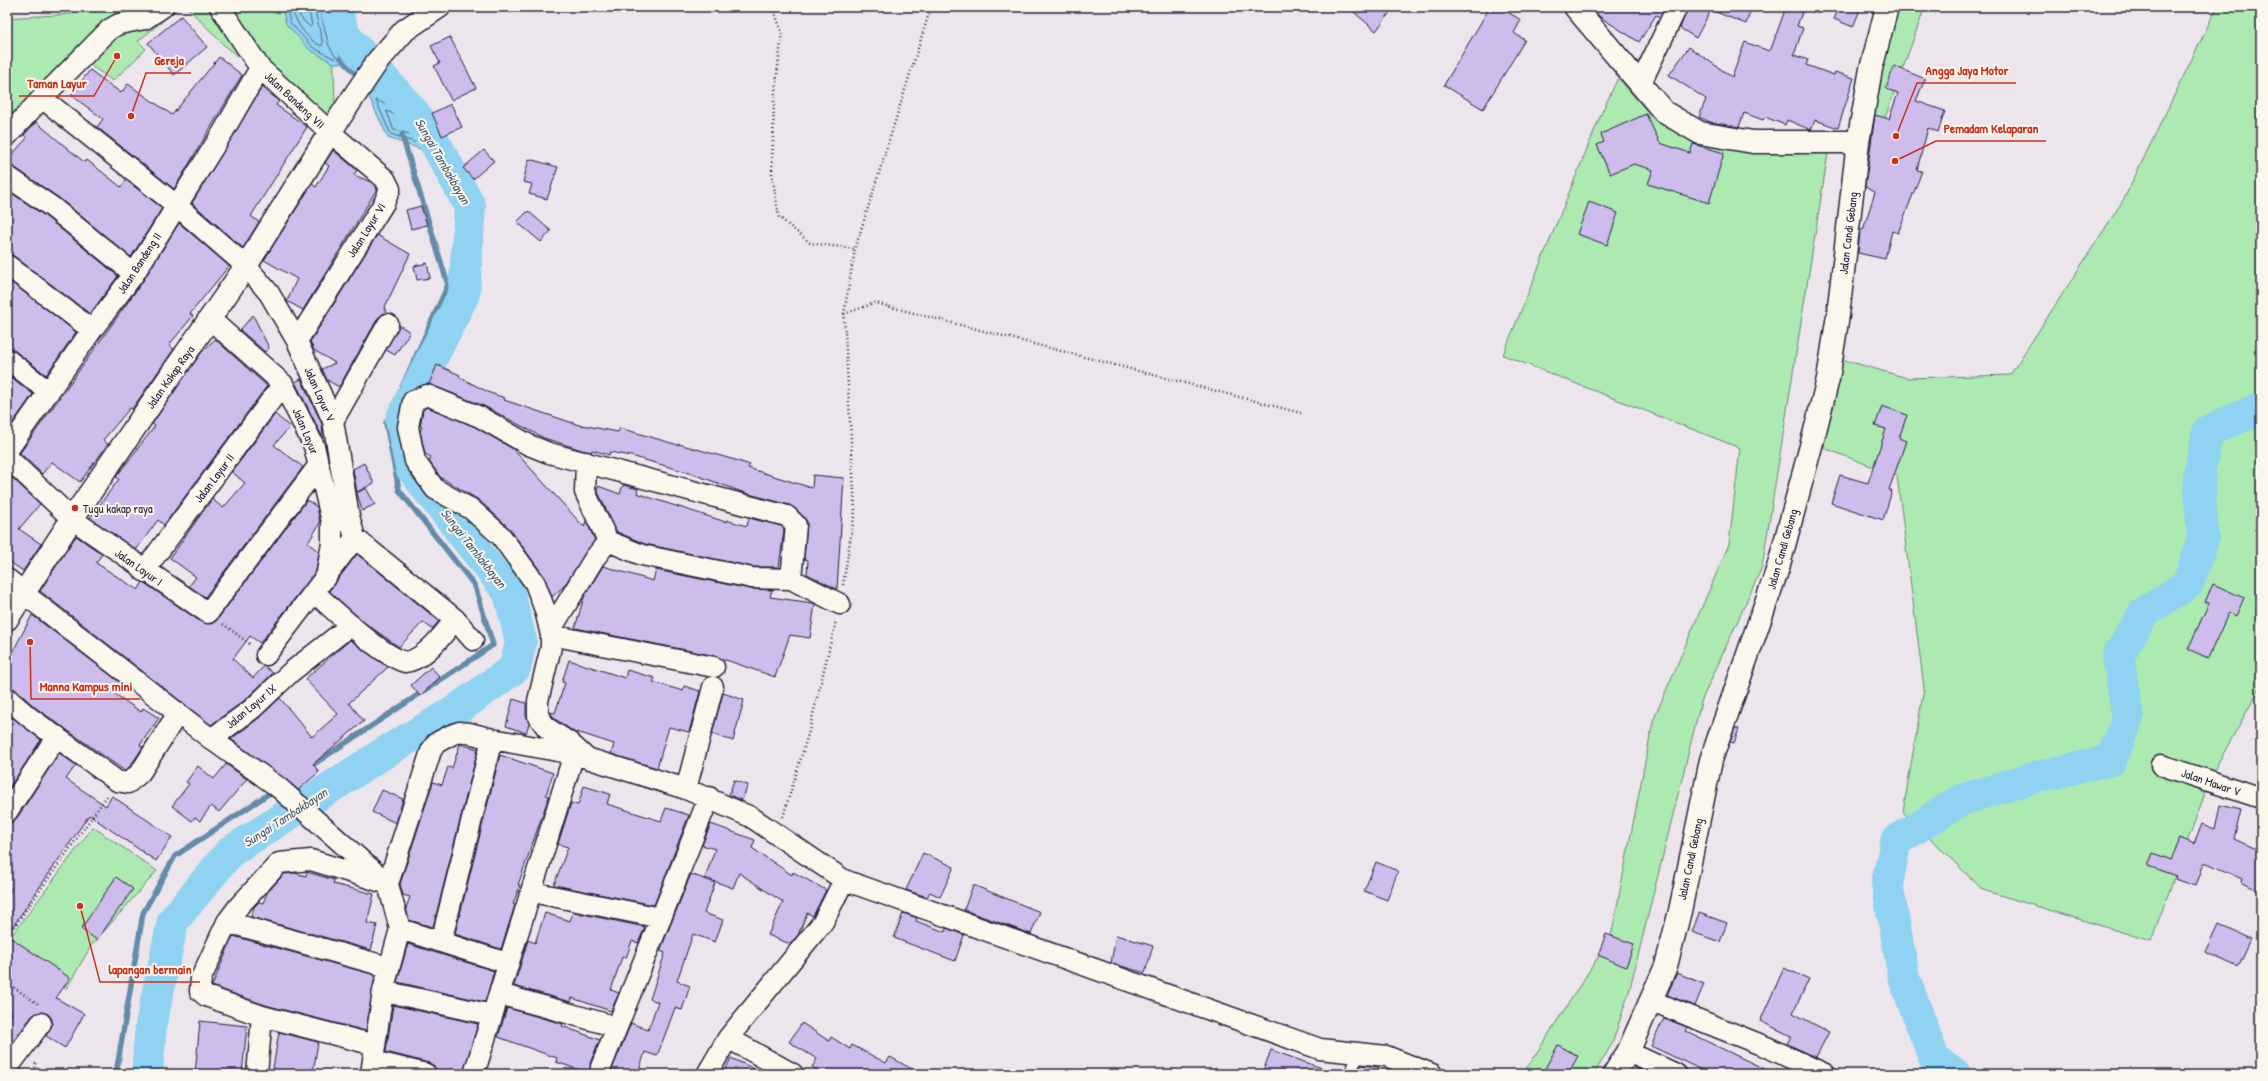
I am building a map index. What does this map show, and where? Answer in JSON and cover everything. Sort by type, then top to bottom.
[{"type":"main road","name":"Jalan Kakap Raya","points":[[7,619],[15,587],[72,519],[210,319],[246,266],[330,132],[377,62],[405,30],[439,7]]},
{"type":"main road","points":[[1575,7],[1664,112],[1700,133],[1753,142],[1858,142]]},
{"type":"main road","name":"Jalan Candi Gebang","points":[[1614,1074],[1628,1052],[1666,966],[1680,911],[1712,760],[1778,568],[1828,379],[1838,315],[1858,142],[1871,69],[1887,7]]},
{"type":"street","points":[[7,136],[110,29],[119,24],[145,19],[163,7]]},
{"type":"street","name":"Jalan Bandeng VII","points":[[220,7],[260,68],[330,132]]},
{"type":"street","points":[[1640,85],[1677,7]]},
{"type":"street","name":"Jalan Bandeng II","points":[[7,451],[92,330],[134,274],[176,205],[224,132],[260,68]]},
{"type":"street","name":"Jalan Layur V","points":[[42,98],[176,205],[246,266],[269,293],[297,340],[334,421],[349,516],[355,538]]},
{"type":"street","name":"Jalan Layur VI","points":[[297,340],[384,203],[390,189],[385,179],[330,132]]},
{"type":"street","points":[[7,176],[52,207],[134,274]]},
{"type":"street","points":[[7,265],[92,330]]},
{"type":"street","name":"Jalan Layur","points":[[210,319],[283,384],[314,446],[332,522],[332,543],[320,585]]},
{"type":"street","points":[[334,421],[388,324]]},
{"type":"street","points":[[7,359],[49,392]]},
{"type":"street","name":"Jalan Layur II","points":[[144,571],[283,384]]},
{"type":"street","points":[[474,1074],[507,963],[580,750],[547,728],[538,716],[538,701],[551,647],[551,633],[546,610],[535,583],[501,536],[471,509],[435,489],[415,461],[408,427],[413,401],[427,395],[480,418],[529,445],[586,462],[787,516],[796,525],[791,579]]},
{"type":"street","points":[[7,457],[72,519]]},
{"type":"street","points":[[586,462],[585,492],[608,541],[642,555],[723,572],[752,578],[791,579],[840,604]]},
{"type":"street","name":"Jalan Layur I","points":[[72,519],[144,571],[208,613],[319,465]]},
{"type":"street","points":[[266,655],[355,538],[455,619],[473,640]]},
{"type":"street","points":[[551,633],[594,559],[608,541]]},
{"type":"street","points":[[320,585],[351,625],[390,654],[405,662],[415,659],[442,637],[455,619]]},
{"type":"street","points":[[15,587],[211,739],[278,787],[388,884]]},
{"type":"street","name":"Jalan Layur IX","points":[[211,739],[252,709],[291,672],[351,625]]},
{"type":"street","points":[[551,633],[714,667]]},
{"type":"street","points":[[686,789],[713,687]]},
{"type":"street","points":[[7,698],[29,717],[117,781],[128,783],[137,777],[178,713]]},
{"type":"street","points":[[373,1060],[383,991],[388,967],[400,929],[388,884],[431,751],[436,743],[459,732],[470,732],[492,739],[579,756],[709,797],[751,818],[844,880],[1320,1049],[1361,1052],[1386,1056],[1432,1074]]},
{"type":"street","points":[[7,812],[57,736]]},
{"type":"street","points":[[441,942],[492,739]]},
{"type":"street","name":"Jalan Mawar V","points":[[2161,764],[2261,798]]},
{"type":"street","points":[[601,1067],[709,797]]},
{"type":"street","points":[[388,884],[311,860],[279,863],[239,906],[227,922],[201,978],[200,991],[206,996],[262,1016],[373,1060],[426,1074]]},
{"type":"street","points":[[707,1074],[728,1038],[823,922],[844,880]]},
{"type":"street","points":[[542,894],[661,918]]},
{"type":"street","points":[[227,922],[388,967]]},
{"type":"street","points":[[400,929],[507,963]]},
{"type":"street","points":[[383,991],[492,1016]]},
{"type":"street","points":[[510,997],[617,1027]]},
{"type":"street","points":[[1652,1000],[1769,1048],[1825,1074]]},
{"type":"street","points":[[257,1074],[262,1016]]},
{"type":"street","points":[[7,1070],[41,1023]]},
{"type":"street","points":[[728,1038],[793,1074]]},
{"type":"street","points":[[1628,1052],[1676,1074]]},
{"type":"lane","points":[[1349,1074],[1361,1052]]},
{"type":"path","points":[[773,7],[782,33],[774,101],[772,174],[779,217],[810,243],[855,249]]},
{"type":"path","points":[[777,834],[809,731],[840,604],[855,510],[844,314],[855,249],[931,7]]},
{"type":"path","points":[[844,314],[874,303],[1301,413]]},
{"type":"path","points":[[7,937],[117,781]]},
{"type":"path","points":[[7,983],[43,1008],[45,1017],[41,1023]]},
{"type":"green space","points":[[81,7],[180,7],[138,41],[146,49],[113,81],[87,63],[7,140],[7,18],[72,14]]},
{"type":"green space","points":[[187,7],[322,7],[333,45],[336,134],[223,44]]},
{"type":"green space","points":[[1879,7],[1925,7],[1886,115],[1878,149],[1848,136]]},
{"type":"green space","points":[[2217,7],[2261,7],[2261,686],[2212,774],[2151,941],[1983,890],[1903,812],[1924,688],[1897,476],[1824,448],[1834,357],[1907,378],[2010,375],[2124,199]]},
{"type":"green space","points":[[1618,78],[1648,112],[1695,135],[1829,147],[1762,567],[1701,702],[1629,992],[1612,1044],[1594,1074],[1523,1074],[1611,937],[1653,721],[1729,544],[1740,448],[1503,355],[1602,112]]},
{"type":"green space","points":[[93,827],[157,871],[91,946],[66,989],[7,945],[7,942]]},
{"type":"water","points":[[282,7],[322,7],[333,45],[346,63],[333,63],[310,50],[286,24]]},
{"type":"water","points":[[365,88],[415,114],[435,143],[420,149],[388,138]]},
{"type":"building","points":[[1348,7],[1394,7],[1376,31]]},
{"type":"building","points":[[1490,7],[1499,7],[1521,20],[1514,33],[1525,40],[1483,109],[1444,85]]},
{"type":"building","points":[[1591,7],[1664,7],[1660,17],[1656,15],[1639,42],[1600,17]]},
{"type":"building","points":[[1688,7],[1752,7],[1746,24],[1711,10],[1696,38],[1680,28]]},
{"type":"building","points":[[1786,7],[1804,7],[1797,26],[1803,28],[1794,55],[1808,60],[1806,65],[1834,75],[1835,72],[1854,78],[1838,128],[1815,120],[1811,130],[1787,120],[1785,125],[1765,117],[1763,120],[1744,113],[1739,127],[1710,122],[1699,117],[1706,99],[1669,75],[1689,47],[1732,77],[1745,42],[1769,51],[1771,49]]},
{"type":"building","points":[[1839,7],[1861,7],[1853,27],[1834,19]]},
{"type":"building","points":[[181,16],[207,47],[174,75],[148,43]]},
{"type":"building","points":[[450,37],[476,88],[451,100],[434,66],[440,63],[431,46]]},
{"type":"building","points":[[219,57],[242,75],[174,189],[97,127],[103,119],[71,95],[90,70],[121,93],[128,84],[172,115]]},
{"type":"building","points":[[1894,66],[1925,79],[1916,101],[1945,111],[1938,132],[1928,128],[1917,170],[1922,171],[1898,233],[1892,231],[1885,259],[1858,253],[1860,230],[1863,230],[1875,192],[1865,187],[1875,115],[1889,119],[1898,93],[1886,89]]},
{"type":"building","points":[[262,87],[279,101],[276,105],[307,127],[251,216],[259,222],[243,248],[192,203]]},
{"type":"building","points":[[451,104],[462,127],[442,136],[432,113]]},
{"type":"building","points":[[1646,114],[1660,143],[1690,153],[1693,144],[1724,153],[1709,203],[1648,184],[1653,170],[1634,164],[1610,174],[1597,145],[1604,142],[1601,134]]},
{"type":"building","points":[[36,122],[84,162],[87,160],[121,187],[126,180],[162,208],[131,257],[59,198],[14,167],[7,165],[7,160],[27,138],[24,135]]},
{"type":"building","points":[[333,150],[357,170],[354,175],[371,182],[377,189],[303,310],[287,301],[297,279],[264,260],[312,184],[316,187],[329,166],[325,163]]},
{"type":"building","points":[[484,150],[494,161],[473,179],[463,168]]},
{"type":"building","points":[[529,159],[558,167],[547,199],[529,194],[532,184],[523,182]]},
{"type":"building","points":[[7,190],[45,216],[118,276],[90,314],[14,256],[7,254]]},
{"type":"building","points":[[1589,202],[1618,213],[1607,245],[1577,234]]},
{"type":"building","points":[[421,206],[427,225],[411,229],[406,210]]},
{"type":"building","points":[[528,211],[551,231],[541,242],[517,222]]},
{"type":"building","points":[[179,223],[229,266],[190,314],[193,316],[169,345],[174,349],[132,409],[130,408],[103,440],[108,444],[80,482],[52,462],[42,474],[20,453],[143,281]]},
{"type":"building","points":[[377,235],[410,254],[384,309],[386,310],[378,318],[339,387],[327,380],[322,369],[335,363],[314,350],[310,342]]},
{"type":"building","points":[[427,263],[430,278],[417,280],[414,266]]},
{"type":"building","points":[[7,279],[76,332],[46,375],[14,350],[7,348]]},
{"type":"building","points":[[253,315],[269,348],[265,352],[240,330]]},
{"type":"building","points":[[399,325],[410,332],[395,355],[386,350]]},
{"type":"building","points":[[215,339],[267,386],[164,525],[158,520],[136,550],[90,518],[119,479],[116,477],[155,426],[152,424],[201,353]]},
{"type":"building","points":[[437,365],[460,375],[459,377],[490,393],[505,398],[504,400],[582,426],[618,432],[620,428],[735,460],[750,465],[748,468],[812,488],[813,475],[844,478],[837,589],[807,574],[808,560],[804,559],[807,521],[790,505],[745,493],[690,473],[631,456],[610,452],[609,455],[592,450],[591,452],[585,451],[544,438],[484,406],[429,384]]},
{"type":"building","points":[[7,374],[33,394],[7,431]]},
{"type":"building","points":[[301,379],[322,424],[323,438],[295,382]]},
{"type":"building","points":[[1882,406],[1907,415],[1899,438],[1906,441],[1889,490],[1892,491],[1883,520],[1831,503],[1840,475],[1868,483],[1886,429],[1875,426]]},
{"type":"building","points":[[427,407],[475,427],[513,449],[584,527],[586,521],[595,540],[564,586],[552,597],[544,576],[509,528],[479,500],[440,477],[429,461],[431,457],[425,454],[420,431],[422,427],[420,426],[423,410]]},
{"type":"building","points":[[275,414],[290,427],[274,445],[303,467],[205,597],[189,586],[196,577],[170,558],[212,499],[223,508],[245,483],[232,472]]},
{"type":"building","points":[[364,463],[374,483],[357,492],[353,469]]},
{"type":"building","points":[[7,473],[40,504],[19,529],[41,544],[23,571],[7,560]]},
{"type":"building","points":[[623,485],[638,489],[637,493],[726,522],[726,520],[747,526],[749,518],[781,526],[784,529],[779,567],[753,567],[645,544],[617,532],[597,490],[598,486],[620,494]]},
{"type":"building","points":[[366,488],[375,504],[362,511],[357,493]]},
{"type":"building","points":[[307,500],[317,507],[320,523],[308,543],[319,552],[316,571],[260,643],[250,636],[233,659],[253,678],[264,666],[273,673],[245,700],[211,725],[40,591],[76,536],[102,554],[96,563],[138,590],[143,582],[201,622],[212,624],[217,620]]},
{"type":"building","points":[[357,554],[439,621],[432,629],[423,622],[399,647],[365,623],[329,591]]},
{"type":"building","points":[[603,566],[653,581],[656,570],[750,589],[772,590],[770,597],[813,603],[815,604],[810,638],[790,635],[775,677],[726,660],[723,661],[716,656],[575,628],[584,597]]},
{"type":"building","points":[[2213,584],[2244,598],[2236,616],[2229,612],[2208,658],[2188,649],[2209,603],[2205,602]]},
{"type":"building","points":[[32,615],[122,684],[115,694],[141,712],[143,708],[159,718],[140,745],[143,747],[125,771],[36,708],[15,689],[7,687],[7,663]]},
{"type":"building","points":[[350,640],[388,667],[349,703],[364,721],[313,764],[319,772],[298,790],[231,739],[259,718],[280,698],[312,737],[338,714],[305,679]]},
{"type":"building","points":[[569,660],[625,678],[627,670],[655,678],[653,682],[683,691],[684,686],[700,691],[689,732],[669,727],[657,768],[611,754],[614,744],[577,732],[577,734],[555,719],[550,712],[555,713],[565,683],[562,682]]},
{"type":"building","points":[[431,667],[440,677],[420,696],[411,685]]},
{"type":"building","points":[[723,693],[744,700],[733,741],[712,734]]},
{"type":"building","points":[[513,699],[526,703],[526,716],[529,724],[526,733],[506,726]]},
{"type":"building","points":[[7,713],[41,740],[7,791]]},
{"type":"building","points":[[1735,728],[1739,729],[1734,743],[1730,742]]},
{"type":"building","points":[[460,744],[478,749],[433,927],[409,920],[406,908],[410,897],[403,895],[400,884],[433,782],[442,785],[448,767],[452,768]]},
{"type":"building","points":[[59,753],[76,765],[66,779],[106,806],[112,796],[172,837],[156,861],[89,815],[7,935],[7,896],[12,889],[7,885],[7,823],[17,818]]},
{"type":"building","points":[[500,755],[553,773],[546,795],[549,796],[518,885],[520,885],[513,904],[515,905],[501,949],[455,934]]},
{"type":"building","points":[[226,764],[247,779],[219,812],[211,806],[200,821],[195,817],[192,821],[172,806],[189,784],[186,782],[198,766],[214,779]]},
{"type":"building","points":[[734,780],[748,785],[742,800],[729,795]]},
{"type":"building","points":[[584,786],[610,794],[607,804],[661,821],[666,808],[689,815],[654,905],[554,885],[568,847],[558,844],[571,803],[578,805]]},
{"type":"building","points":[[382,790],[403,799],[396,823],[372,812]]},
{"type":"building","points":[[2220,805],[2241,810],[2234,839],[2261,851],[2261,892],[2241,882],[2242,879],[2207,863],[2204,863],[2196,886],[2175,879],[2176,876],[2148,866],[2153,853],[2171,860],[2180,838],[2194,844],[2202,824],[2215,829]]},
{"type":"building","points":[[711,824],[755,840],[752,848],[792,875],[793,872],[826,890],[813,916],[807,913],[798,935],[790,944],[768,935],[783,902],[739,873],[733,888],[705,878],[715,849],[702,845]]},
{"type":"building","points":[[923,853],[954,867],[940,897],[930,892],[927,897],[906,890]]},
{"type":"building","points":[[1376,862],[1398,871],[1387,900],[1364,891]]},
{"type":"building","points":[[307,872],[334,880],[333,884],[374,894],[367,923],[377,925],[371,950],[251,917],[254,907],[259,902],[263,903],[267,893],[284,874],[295,873],[306,876]]},
{"type":"building","points":[[691,874],[715,883],[704,913],[723,920],[715,942],[693,934],[677,981],[690,986],[682,1010],[675,1008],[657,1056],[645,1052],[638,1074],[610,1074],[631,1023],[648,1030],[658,1002],[650,999],[665,953],[660,951]]},
{"type":"building","points":[[116,877],[133,889],[97,940],[81,929]]},
{"type":"building","points":[[973,885],[1040,912],[1031,934],[964,910]]},
{"type":"building","points":[[573,912],[645,927],[638,943],[632,941],[626,958],[622,957],[611,990],[619,993],[611,1011],[572,998],[571,1002],[514,986],[528,940],[535,943],[545,913],[570,921]]},
{"type":"building","points":[[903,913],[917,918],[916,921],[945,932],[946,928],[964,935],[955,961],[894,938]]},
{"type":"building","points":[[1699,913],[1727,923],[1720,942],[1692,932]]},
{"type":"building","points":[[2218,924],[2251,939],[2238,967],[2205,952]]},
{"type":"building","points":[[1606,934],[1634,944],[1626,967],[1598,955]]},
{"type":"building","points":[[7,935],[70,978],[56,998],[84,1014],[65,1048],[46,1036],[52,1025],[52,1019],[48,1014],[42,1012],[32,1016],[7,1050],[7,1020],[12,1013],[7,1009]]},
{"type":"building","points":[[1116,935],[1153,946],[1145,973],[1111,963]]},
{"type":"building","points":[[233,936],[375,975],[366,1031],[265,1005],[212,986]]},
{"type":"building","points":[[408,944],[494,971],[485,1002],[397,982]]},
{"type":"building","points":[[1784,968],[1809,979],[1793,1013],[1829,1032],[1816,1057],[1787,1044],[1791,1036],[1760,1021]]},
{"type":"building","points":[[1677,973],[1704,984],[1695,1006],[1667,995]]},
{"type":"building","points":[[393,1005],[478,1024],[463,1074],[437,1074],[434,1066],[429,1063],[386,1052]]},
{"type":"building","points":[[507,1008],[563,1024],[562,1026],[600,1040],[590,1063],[592,1074],[556,1062],[557,1058],[498,1037]]},
{"type":"building","points":[[1664,1018],[1687,1027],[1685,1031],[1775,1074],[1710,1074],[1651,1046]]},
{"type":"building","points":[[200,1021],[247,1026],[242,1074],[195,1074]]},
{"type":"building","points":[[802,1023],[829,1041],[831,1037],[850,1049],[852,1045],[886,1063],[890,1057],[921,1074],[823,1074],[812,1067],[817,1059],[789,1042]]},
{"type":"building","points":[[279,1032],[318,1042],[313,1073],[301,1071],[301,1074],[272,1074]]},
{"type":"building","points":[[1558,1045],[1578,1056],[1568,1074],[1542,1074]]},
{"type":"building","points":[[1271,1050],[1333,1072],[1333,1074],[1262,1074]]},
{"type":"building","points":[[731,1058],[765,1074],[723,1074]]},
{"type":"building","points":[[1361,1066],[1379,1067],[1374,1074],[1367,1074],[1359,1069]]},
{"type":"waterway","name":"Sungai Tambakbayan","points":[[147,1074],[151,1025],[173,921],[230,852],[392,748],[452,713],[515,668],[521,641],[509,593],[411,468],[401,420],[464,294],[470,206],[435,143],[415,114],[345,36],[335,7]]},
{"type":"waterway","points":[[341,58],[360,78]]},
{"type":"waterway","points":[[308,768],[493,645],[475,586],[399,490],[386,423],[448,285],[402,135]]},
{"type":"waterway","points":[[1955,1074],[1934,1058],[1904,978],[1887,883],[1896,841],[1961,800],[2032,778],[2111,760],[2128,718],[2118,656],[2144,613],[2188,584],[2203,539],[2199,475],[2208,431],[2261,408]]},
{"type":"waterway","points":[[116,1074],[143,913],[175,856],[276,789]]},
{"type":"place","name":"Taman Layur","points":[[117,56]]},
{"type":"place","name":"Gereja","points":[[131,116]]},
{"type":"place","name":"Angga Jaya Motor","points":[[1896,136]]},
{"type":"place","name":"Pemadam Kelaparan","points":[[1895,161]]},
{"type":"place","name":"Tugu kakap raya","points":[[75,508]]},
{"type":"place","name":"Manna Kampus mini","points":[[30,642]]},
{"type":"place","name":"lapangan bermain","points":[[80,906]]}]
